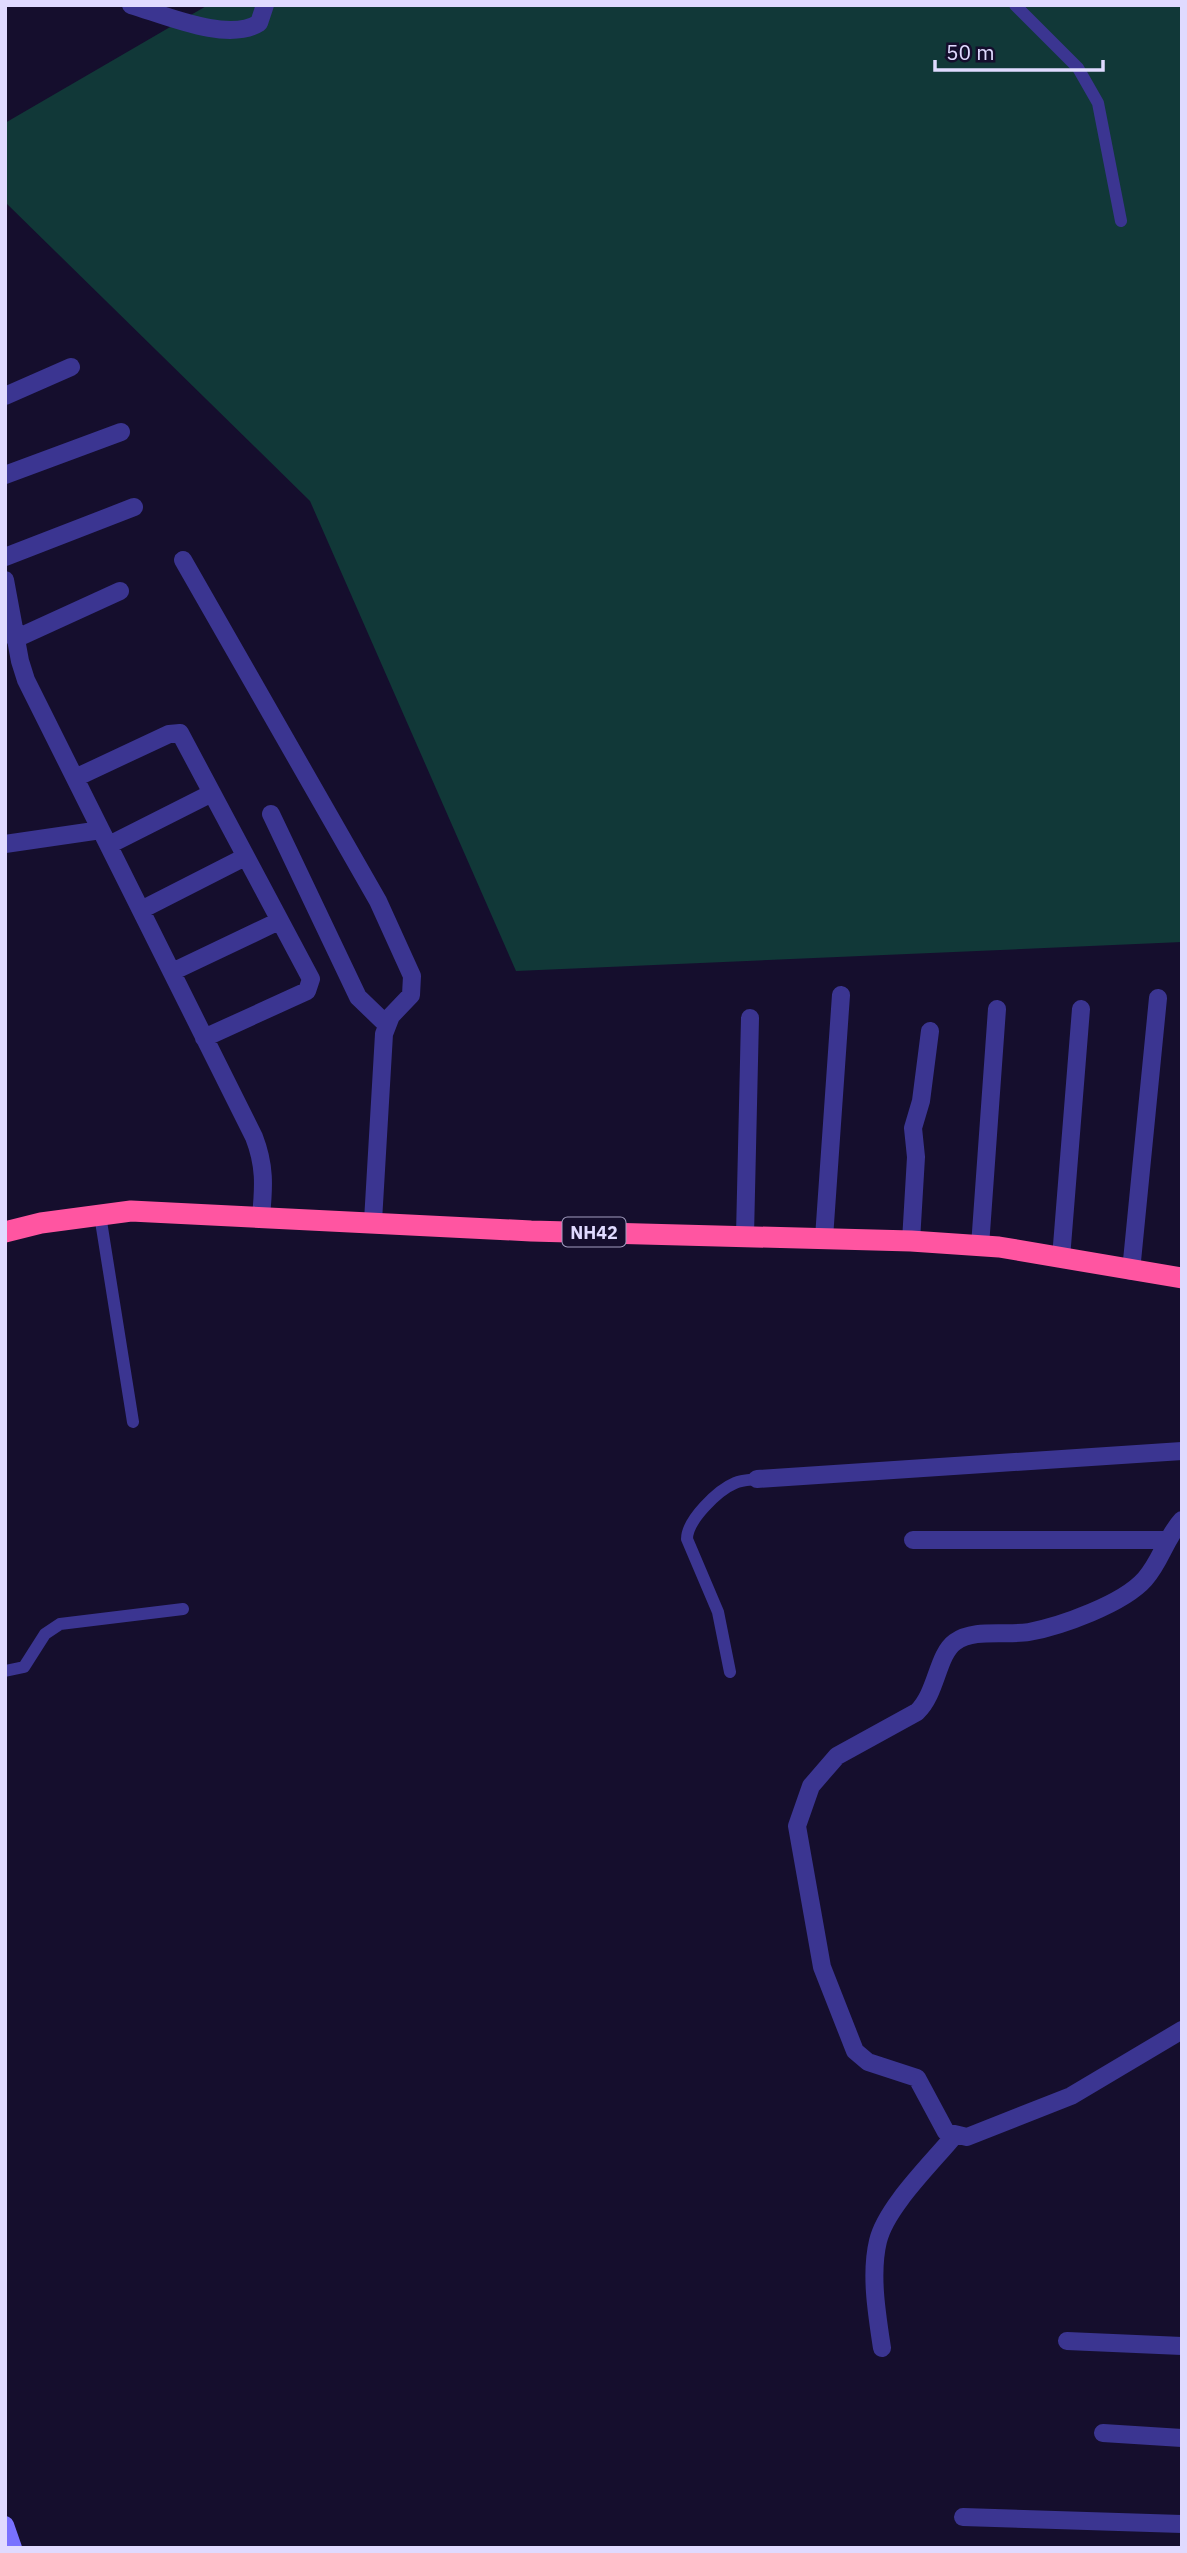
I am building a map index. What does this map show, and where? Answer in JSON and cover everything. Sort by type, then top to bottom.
[{"type":"highway","name":"NH42","points":[[5,1232],[41,1223],[131,1211],[531,1231],[911,1241],[980,1246],[1182,1279]]},
{"type":"street","points":[[131,5],[207,27],[241,31],[259,23],[265,5]]},
{"type":"street","points":[[5,396],[71,367]]},
{"type":"street","points":[[5,475],[121,432]]},
{"type":"street","points":[[5,557],[134,508]]},
{"type":"street","points":[[183,560],[378,901],[412,976],[411,995],[386,1024],[373,1221]]},
{"type":"street","points":[[5,580],[15,639],[26,680],[263,1160],[265,1182],[261,1216]]},
{"type":"street","points":[[15,639],[120,591]]},
{"type":"street","points":[[75,778],[177,732],[183,736],[311,979],[307,991],[204,1038]]},
{"type":"street","points":[[5,844],[105,837],[212,793]]},
{"type":"street","points":[[271,814],[358,998],[386,1024]]},
{"type":"street","points":[[141,909],[246,857]]},
{"type":"street","points":[[172,972],[279,921]]},
{"type":"street","points":[[824,1238],[841,995]]},
{"type":"street","points":[[1131,1271],[1158,998]]},
{"type":"street","points":[[980,1246],[997,1009]]},
{"type":"street","points":[[1060,1258],[1081,1009]]},
{"type":"street","points":[[745,1235],[750,1018]]},
{"type":"street","points":[[911,1241],[916,1157],[913,1128],[921,1101],[929,1031]]},
{"type":"street","points":[[757,1479],[1182,1451]]},
{"type":"street","points":[[1182,1520],[1167,1540],[1145,1580],[1118,1599],[1059,1625],[1030,1632],[970,1636],[956,1641],[948,1649],[925,1703],[917,1712],[837,1756],[811,1786],[801,1810],[798,1842],[822,1967],[855,2050],[868,2062],[917,2078],[940,2126],[954,2136],[967,2137],[1071,2096],[1182,2030]]},
{"type":"street","points":[[914,1540],[1167,1540]]},
{"type":"street","points":[[882,2348],[876,2262],[878,2240],[901,2202],[954,2136]]},
{"type":"street","points":[[1067,2341],[1182,2346]]},
{"type":"street","points":[[1103,2433],[1182,2438]]},
{"type":"street","points":[[963,2517],[1182,2525]]},
{"type":"street","points":[[5,2525],[13,2548]]},
{"type":"lane","points":[[1016,5],[1090,84],[1098,103],[1121,221]]},
{"type":"lane","points":[[100,1215],[133,1422]]},
{"type":"lane","points":[[730,1672],[718,1612],[687,1539],[687,1528],[693,1518],[733,1483],[757,1479]]},
{"type":"lane","points":[[5,1671],[24,1667],[45,1634],[60,1624],[183,1609]]},
{"type":"green space","points":[[208,5],[1182,5],[1182,942],[516,971],[310,501],[5,202],[5,123]]}]
